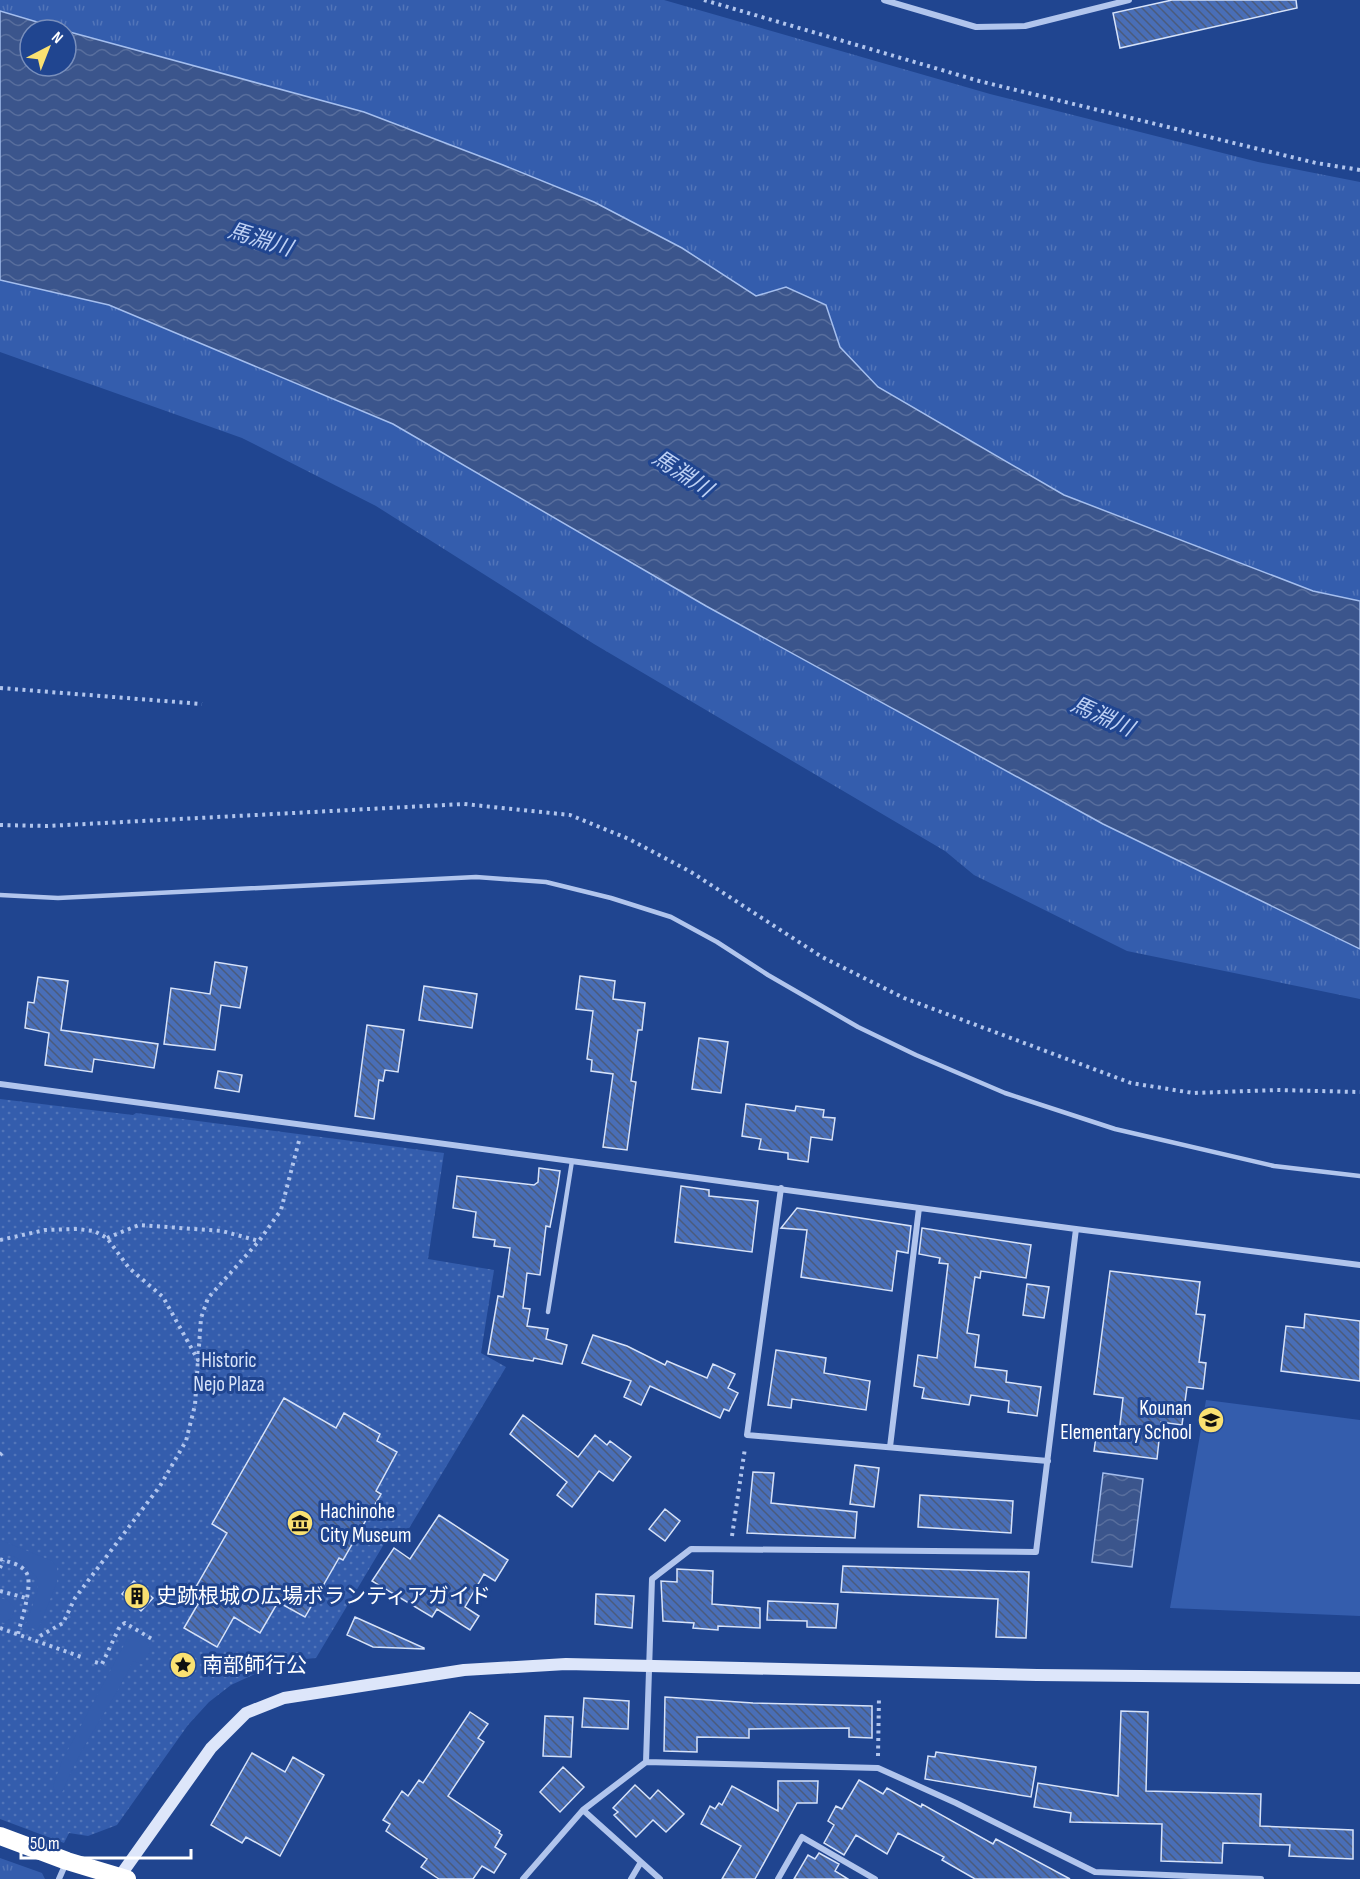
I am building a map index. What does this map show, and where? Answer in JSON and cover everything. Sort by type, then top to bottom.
[{"type":"highway","points":[[0,1836],[67,1861],[123,1877]]},
{"type":"street","points":[[884,0],[976,27],[1025,26],[1102,3],[1129,0]]},
{"type":"street","points":[[0,1084],[1076,1229],[1360,1264]]},
{"type":"street","points":[[781,1188],[747,1435],[1048,1461]]},
{"type":"street","points":[[890,1446],[919,1208]]},
{"type":"street","points":[[646,1762],[652,1579],[691,1549],[1035,1552],[1076,1229]]},
{"type":"street","points":[[123,1877],[211,1748],[246,1713],[284,1698],[464,1670],[566,1664],[1037,1675],[1360,1678]]},
{"type":"street","points":[[523,1879],[583,1810],[646,1762],[878,1768],[957,1803],[1095,1872],[1261,1879]]},
{"type":"street","points":[[583,1810],[660,1879]]},
{"type":"street","points":[[778,1879],[802,1838],[875,1879]]},
{"type":"street","points":[[59,1879],[67,1861]]},
{"type":"street","points":[[631,1879],[641,1862]]},
{"type":"street","points":[[1091,1879],[1095,1872]]},
{"type":"lane","points":[[0,895],[58,898],[476,877],[546,882],[611,898],[671,917],[858,1026],[916,1055],[1005,1093],[1115,1129],[1274,1166],[1360,1176]]},
{"type":"lane","points":[[548,1312],[572,1161]]},
{"type":"path","points":[[704,0],[979,81],[1316,163],[1360,170]]},
{"type":"path","points":[[0,688],[202,704]]},
{"type":"path","points":[[40,1636],[63,1623],[75,1598],[160,1486],[186,1441],[195,1405],[203,1308],[208,1298],[259,1241],[281,1210],[303,1125]]},
{"type":"path","points":[[106,1238],[139,1225],[222,1231],[259,1241]]},
{"type":"path","points":[[0,1240],[45,1230],[77,1229],[94,1231],[106,1238],[129,1268],[163,1297],[198,1360]]},
{"type":"path","points":[[730,1549],[747,1435]]},
{"type":"path","points":[[0,1568],[1,1560],[19,1565],[26,1572],[30,1584],[18,1634]]},
{"type":"path","points":[[0,1591],[26,1598]]},
{"type":"path","points":[[95,1662],[102,1665],[120,1626],[125,1623],[152,1638]]},
{"type":"path","points":[[0,1628],[84,1658]]},
{"type":"path","points":[[878,1768],[879,1697]]},
{"type":"green space","points":[[0,0],[664,0],[990,94],[1258,162],[1360,182],[1360,601],[1313,591],[1064,495],[878,387],[840,347],[826,305],[786,287],[756,296],[682,248],[594,202],[364,112],[78,34],[78,18],[24,18],[0,11]]},
{"type":"green space","points":[[0,280],[109,305],[393,424],[706,606],[1103,824],[1360,949],[1360,999],[1127,951],[974,875],[945,851],[594,644],[376,506],[242,438],[0,352]]},
{"type":"green space","name":"Historic Nejo Plaza","points":[[0,1099],[133,1115],[136,1113],[444,1153],[428,1259],[494,1270],[481,1353],[506,1367],[399,1545],[387,1539],[316,1658],[283,1661],[231,1685],[209,1702],[188,1725],[117,1825],[88,1836],[69,1833],[64,1843],[0,1819]]},
{"type":"green space","points":[[1206,1400],[1360,1420],[1360,1616],[1170,1608]]},
{"type":"green space","points":[[0,1540],[50,1560],[57,1566],[57,1582],[38,1630],[25,1626],[38,1591],[37,1578],[20,1559],[0,1552]]},
{"type":"green space","points":[[0,1598],[7,1600],[15,1608],[12,1618],[4,1623],[0,1622]]},
{"type":"green space","points":[[132,1630],[148,1643],[150,1652],[142,1664],[133,1661],[59,1795],[55,1793],[53,1786],[62,1761]]},
{"type":"green space","points":[[0,1858],[42,1873],[45,1879],[0,1879]]},
{"type":"water","name":"馬淵川","points":[[0,11],[24,18],[18,18],[18,78],[78,78],[78,34],[364,112],[594,202],[682,248],[756,296],[786,287],[826,305],[840,347],[878,387],[1064,495],[1313,591],[1360,601],[1360,949],[1103,824],[706,606],[393,424],[109,305],[0,280]]},
{"type":"water","points":[[1103,1473],[1143,1479],[1132,1567],[1092,1562]]},
{"type":"building","points":[[1172,0],[1296,0],[1297,8],[1120,48],[1113,13]]},
{"type":"building","points":[[215,962],[247,967],[240,1008],[221,1005],[215,1050],[164,1044],[171,988],[210,994]]},
{"type":"building","points":[[580,976],[615,981],[613,999],[645,1003],[642,1030],[638,1030],[631,1081],[636,1082],[627,1150],[603,1147],[613,1074],[591,1071],[592,1060],[587,1059],[593,1011],[576,1009]]},
{"type":"building","points":[[38,977],[68,981],[61,1030],[158,1044],[154,1068],[94,1059],[92,1072],[45,1065],[49,1033],[25,1028],[28,1002],[34,1003]]},
{"type":"building","points":[[424,986],[477,994],[472,1028],[419,1020]]},
{"type":"building","points":[[367,1025],[404,1030],[398,1072],[385,1070],[383,1081],[379,1080],[374,1119],[355,1116]]},
{"type":"building","points":[[699,1038],[728,1042],[721,1093],[692,1089]]},
{"type":"building","points":[[218,1071],[242,1075],[239,1092],[215,1088]]},
{"type":"building","points":[[746,1104],[795,1111],[796,1106],[824,1110],[823,1117],[835,1118],[832,1140],[811,1137],[808,1162],[788,1159],[788,1153],[759,1149],[761,1139],[742,1136]]},
{"type":"building","points":[[539,1168],[560,1171],[550,1227],[546,1226],[540,1275],[527,1273],[523,1308],[530,1309],[527,1326],[548,1329],[546,1339],[567,1345],[562,1364],[534,1358],[533,1361],[488,1354],[498,1296],[503,1297],[510,1248],[494,1246],[495,1240],[473,1237],[476,1212],[453,1208],[457,1176],[534,1185],[538,1182]]},
{"type":"building","points":[[681,1186],[709,1190],[709,1196],[758,1201],[752,1252],[675,1242]]},
{"type":"building","points":[[797,1208],[911,1226],[908,1253],[897,1251],[892,1291],[801,1277],[807,1230],[781,1228]]},
{"type":"building","points":[[922,1228],[1031,1245],[1026,1278],[981,1271],[980,1278],[975,1277],[967,1333],[979,1335],[975,1367],[1007,1371],[1006,1382],[1041,1387],[1037,1416],[1008,1412],[1009,1401],[971,1395],[969,1405],[922,1398],[924,1388],[914,1386],[918,1355],[937,1358],[948,1264],[939,1263],[940,1258],[919,1254]]},
{"type":"building","points":[[1110,1271],[1200,1282],[1196,1314],[1205,1315],[1199,1362],[1206,1363],[1203,1389],[1187,1387],[1182,1425],[1161,1422],[1157,1459],[1094,1451],[1097,1430],[1119,1433],[1123,1398],[1094,1394]]},
{"type":"building","points":[[1027,1284],[1049,1287],[1044,1318],[1023,1315]]},
{"type":"building","points":[[1305,1314],[1360,1321],[1360,1381],[1281,1371],[1286,1326],[1304,1328]]},
{"type":"building","points":[[593,1335],[627,1346],[665,1365],[667,1361],[707,1378],[713,1364],[735,1374],[728,1388],[738,1393],[729,1411],[724,1409],[720,1418],[650,1386],[641,1405],[624,1397],[631,1381],[582,1363]]},
{"type":"building","points":[[776,1350],[826,1358],[824,1373],[870,1381],[866,1410],[792,1399],[791,1408],[768,1405]]},
{"type":"building","points":[[284,1398],[336,1428],[344,1413],[380,1434],[377,1441],[397,1452],[376,1491],[381,1494],[343,1560],[339,1558],[305,1617],[278,1602],[260,1633],[234,1617],[217,1647],[184,1628],[198,1604],[189,1599],[227,1533],[212,1524]]},
{"type":"building","points":[[523,1415],[578,1457],[595,1435],[607,1445],[610,1441],[631,1457],[613,1481],[599,1471],[572,1507],[557,1495],[567,1482],[510,1434]]},
{"type":"building","points":[[855,1465],[879,1468],[874,1507],[850,1504]]},
{"type":"building","points":[[753,1472],[774,1473],[771,1503],[857,1512],[855,1538],[747,1533]]},
{"type":"building","points":[[920,1495],[1013,1501],[1011,1533],[918,1527]]},
{"type":"building","points":[[665,1509],[680,1521],[665,1541],[649,1529]]},
{"type":"building","points":[[439,1515],[508,1560],[495,1581],[484,1574],[465,1607],[479,1616],[470,1630],[437,1609],[432,1617],[372,1581],[394,1548],[410,1559]]},
{"type":"building","points":[[843,1566],[1029,1572],[1026,1638],[996,1637],[998,1599],[841,1592]]},
{"type":"building","points":[[677,1569],[713,1571],[712,1604],[760,1608],[760,1628],[718,1626],[718,1630],[693,1628],[694,1623],[663,1621],[661,1581],[677,1582]]},
{"type":"building","name":"史跡根城の広場ボランティアガイド","points":[[134,1581],[153,1598],[141,1611],[122,1594]]},
{"type":"building","points":[[596,1594],[634,1596],[632,1628],[595,1624]]},
{"type":"building","points":[[768,1601],[838,1604],[836,1628],[807,1627],[807,1621],[767,1620]]},
{"type":"building","points":[[355,1617],[424,1649],[373,1647],[347,1635]]},
{"type":"building","points":[[665,1697],[753,1703],[872,1706],[872,1738],[849,1737],[849,1728],[749,1729],[749,1738],[697,1737],[697,1752],[664,1751]]},
{"type":"building","points":[[584,1698],[629,1701],[628,1729],[582,1727]]},
{"type":"building","points":[[1121,1711],[1148,1712],[1146,1791],[1261,1794],[1260,1826],[1353,1830],[1353,1859],[1289,1856],[1290,1845],[1223,1843],[1222,1863],[1161,1861],[1162,1824],[1070,1822],[1071,1813],[1034,1807],[1038,1783],[1118,1796]]},
{"type":"building","points":[[470,1712],[488,1724],[478,1738],[484,1742],[448,1796],[500,1831],[502,1835],[495,1847],[506,1854],[494,1873],[482,1866],[473,1879],[439,1879],[421,1867],[427,1859],[386,1831],[390,1824],[383,1820],[402,1791],[408,1796],[419,1780],[423,1783]]},
{"type":"building","points":[[545,1716],[573,1717],[571,1757],[543,1756]]},
{"type":"building","points":[[936,1752],[1036,1767],[1031,1797],[925,1779],[928,1756],[935,1757]]},
{"type":"building","points":[[252,1753],[285,1772],[293,1757],[324,1775],[280,1856],[246,1837],[242,1843],[211,1825]]},
{"type":"building","points":[[563,1767],[584,1787],[560,1812],[540,1792]]},
{"type":"building","points":[[859,1780],[883,1794],[887,1788],[921,1807],[922,1804],[993,1844],[996,1839],[1070,1879],[975,1879],[942,1860],[944,1857],[898,1833],[887,1854],[856,1835],[844,1855],[824,1843],[834,1825],[828,1821],[836,1806],[842,1809]]},
{"type":"building","points":[[778,1781],[818,1781],[817,1803],[797,1803],[755,1879],[722,1879],[741,1846],[701,1824],[710,1806],[715,1809],[719,1803],[722,1805],[732,1786],[778,1811]]},
{"type":"building","points":[[635,1785],[650,1799],[658,1790],[684,1814],[666,1832],[653,1820],[636,1837],[614,1815],[618,1812],[613,1808]]},
{"type":"building","points":[[819,1853],[839,1864],[835,1871],[848,1879],[794,1879],[808,1855],[815,1859]]},
{"type":"place","name":"Kounan Elementary School","points":[[1211,1420]]},
{"type":"place","name":"Hachinohe City Museum","points":[[300,1523]]},
{"type":"place","name":"史跡根城の広場ボランティアガイド","points":[[137,1596]]},
{"type":"place","name":"南部師行公","points":[[183,1665]]}]
